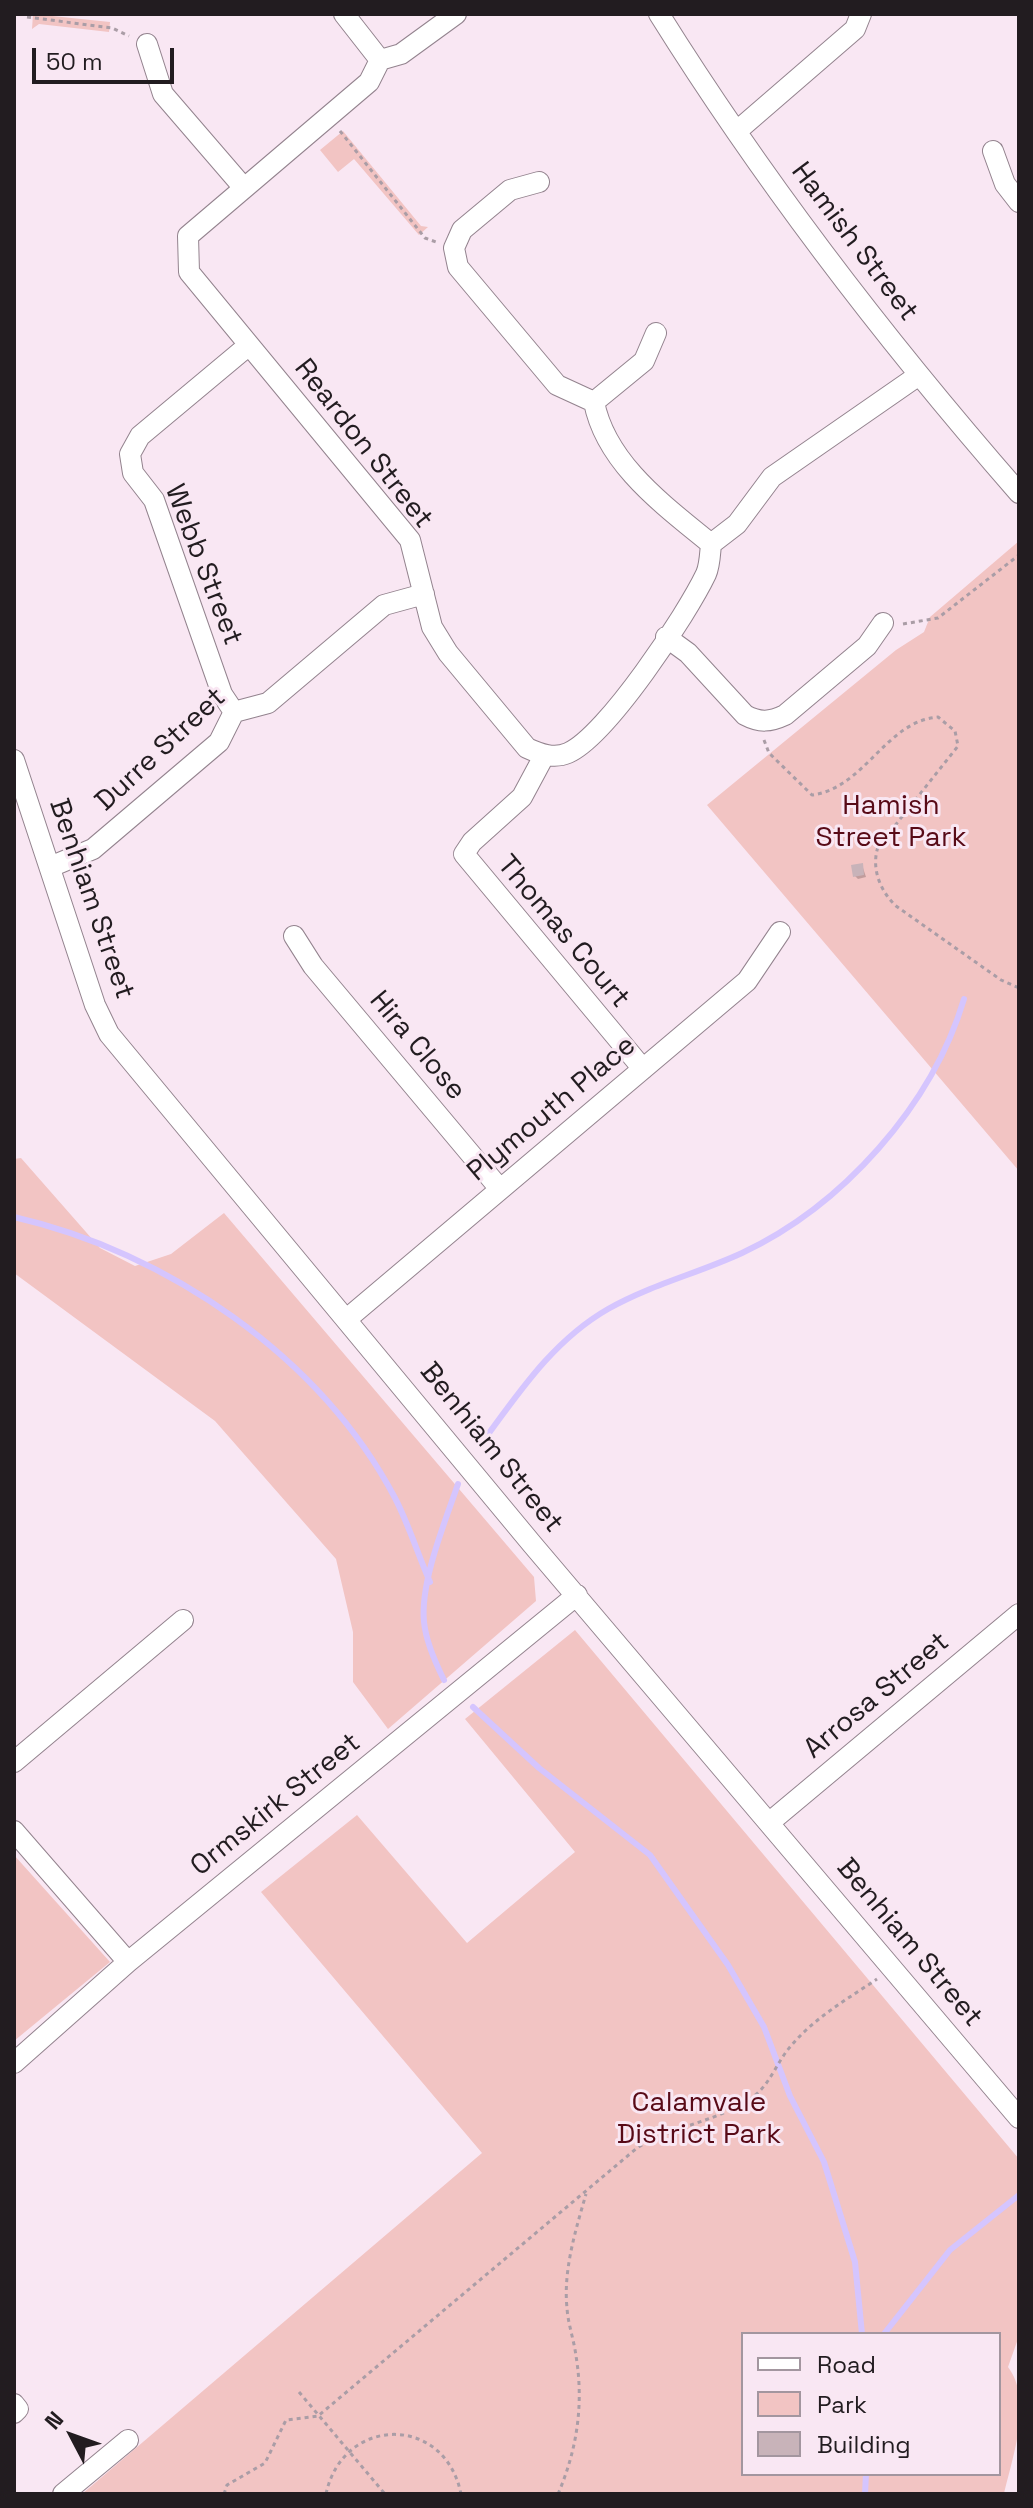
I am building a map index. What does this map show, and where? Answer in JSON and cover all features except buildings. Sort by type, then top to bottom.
[{"type":"street","points":[[344,14],[380,60]]},
{"type":"street","name":"Reardon Street","points":[[456,14],[401,54],[380,60],[369,82],[188,236],[189,272],[410,540],[432,627],[448,653],[527,748],[544,756]]},
{"type":"street","name":"Hamish Street","points":[[659,14],[737,131],[919,375],[1019,493]]},
{"type":"street","points":[[737,131],[855,29],[861,14]]},
{"type":"street","points":[[147,44],[163,94],[244,188]]},
{"type":"street","points":[[993,151],[1005,184],[1019,202]]},
{"type":"street","points":[[539,182],[510,190],[462,230],[454,248],[458,267],[557,385],[594,402]]},
{"type":"street","points":[[594,402],[644,361],[656,333]]},
{"type":"street","name":"Webb Street","points":[[234,712],[222,694],[154,500],[133,473],[130,454],[140,436],[249,345]]},
{"type":"street","points":[[544,756],[567,754],[588,739],[628,694],[708,571],[711,544],[737,524],[772,477],[919,375]]},
{"type":"street","points":[[594,402],[599,428],[631,471],[655,498],[711,544]]},
{"type":"street","name":"Durre Street","points":[[50,867],[93,849],[219,742],[234,712],[268,703],[384,605],[424,594]]},
{"type":"street","points":[[666,637],[688,653],[745,715],[757,721],[771,721],[785,715],[867,646],[883,623]]},
{"type":"street","name":"Thomas Court","points":[[544,756],[522,797],[472,842],[464,854],[643,1069]]},
{"type":"street","name":"Benhiam Street","points":[[14,760],[95,1005],[109,1034],[1019,2118]]},
{"type":"street","name":"Plymouth Place","points":[[348,1318],[747,981],[780,932]]},
{"type":"street","name":"Hira Close","points":[[294,936],[313,966],[500,1189]]},
{"type":"street","name":"Ormskirk Street","points":[[14,2063],[128,1962],[577,1595]]},
{"type":"street","name":"Arrosa Street","points":[[770,1822],[1019,1614]]},
{"type":"street","points":[[14,1762],[183,1620]]},
{"type":"street","points":[[14,1831],[128,1962]]},
{"type":"street","points":[[14,2404],[18,2409],[14,2413]]},
{"type":"street","points":[[63,2494],[128,2440]]},
{"type":"path","points":[[27,17],[112,28],[147,44]]},
{"type":"path","points":[[331,115],[348,145],[425,238],[454,248]]},
{"type":"path","points":[[883,623],[914,625],[938,618],[1019,555]]},
{"type":"path","points":[[757,721],[769,753],[812,795],[832,792],[905,728],[923,719],[938,717],[955,731],[958,746],[878,847],[874,858],[878,877],[886,896],[896,906],[1001,980],[1019,988]]},
{"type":"path","points":[[224,2494],[227,2485],[265,2463],[286,2420],[318,2416],[586,2194],[637,2148],[661,2133],[732,2112],[761,2090],[788,2049],[814,2021],[893,1968]]},
{"type":"path","points":[[558,2494],[571,2463],[580,2411],[577,2359],[566,2306],[572,2244],[586,2194]]},
{"type":"path","points":[[299,2392],[385,2494]]},
{"type":"path","points":[[326,2494],[330,2479],[349,2451],[382,2435],[414,2437],[442,2454],[452,2466],[461,2494]]},
{"type":"green space","points":[[33,14],[110,22],[109,32],[39,24],[32,29]]},
{"type":"green space","points":[[343,131],[421,226],[428,227],[419,235],[354,159],[338,172],[320,150]]},
{"type":"green space","name":"Hamish Street Park","points":[[1019,541],[1019,1171],[707,805],[896,650],[924,632],[930,617]]},
{"type":"green space","points":[[21,1158],[100,1248],[135,1266],[171,1254],[224,1213],[534,1577],[536,1601],[388,1729],[353,1682],[353,1632],[336,1559],[215,1421],[14,1273],[14,1159]]},
{"type":"green space","name":"Calamvale District Park","points":[[575,1630],[1019,2159],[1019,2336],[1008,2367],[1019,2395],[1020,2412],[1016,2446],[1004,2494],[82,2494],[482,2153],[261,1892],[357,1815],[467,1943],[575,1852],[465,1719]]},
{"type":"green space","points":[[14,1855],[110,1962],[14,2041]]},
{"type":"waterway","points":[[484,1440],[539,1368],[589,1322],[624,1301],[742,1253],[779,1233],[848,1180],[906,1114],[930,1077],[964,999]]},
{"type":"waterway","points":[[14,1217],[71,1233],[128,1256],[182,1284],[234,1317],[282,1356],[325,1399],[363,1447],[395,1498],[430,1582]]},
{"type":"waterway","points":[[444,1680],[427,1637],[424,1606],[435,1552],[458,1484]]},
{"type":"waterway","points":[[473,1707],[539,1768],[650,1855],[728,1965],[764,2027],[790,2096],[824,2162],[855,2262],[862,2332]]},
{"type":"waterway","points":[[886,2332],[950,2250],[1019,2195]]},
{"type":"waterway","points":[[865,2494],[866,2476]]}]
